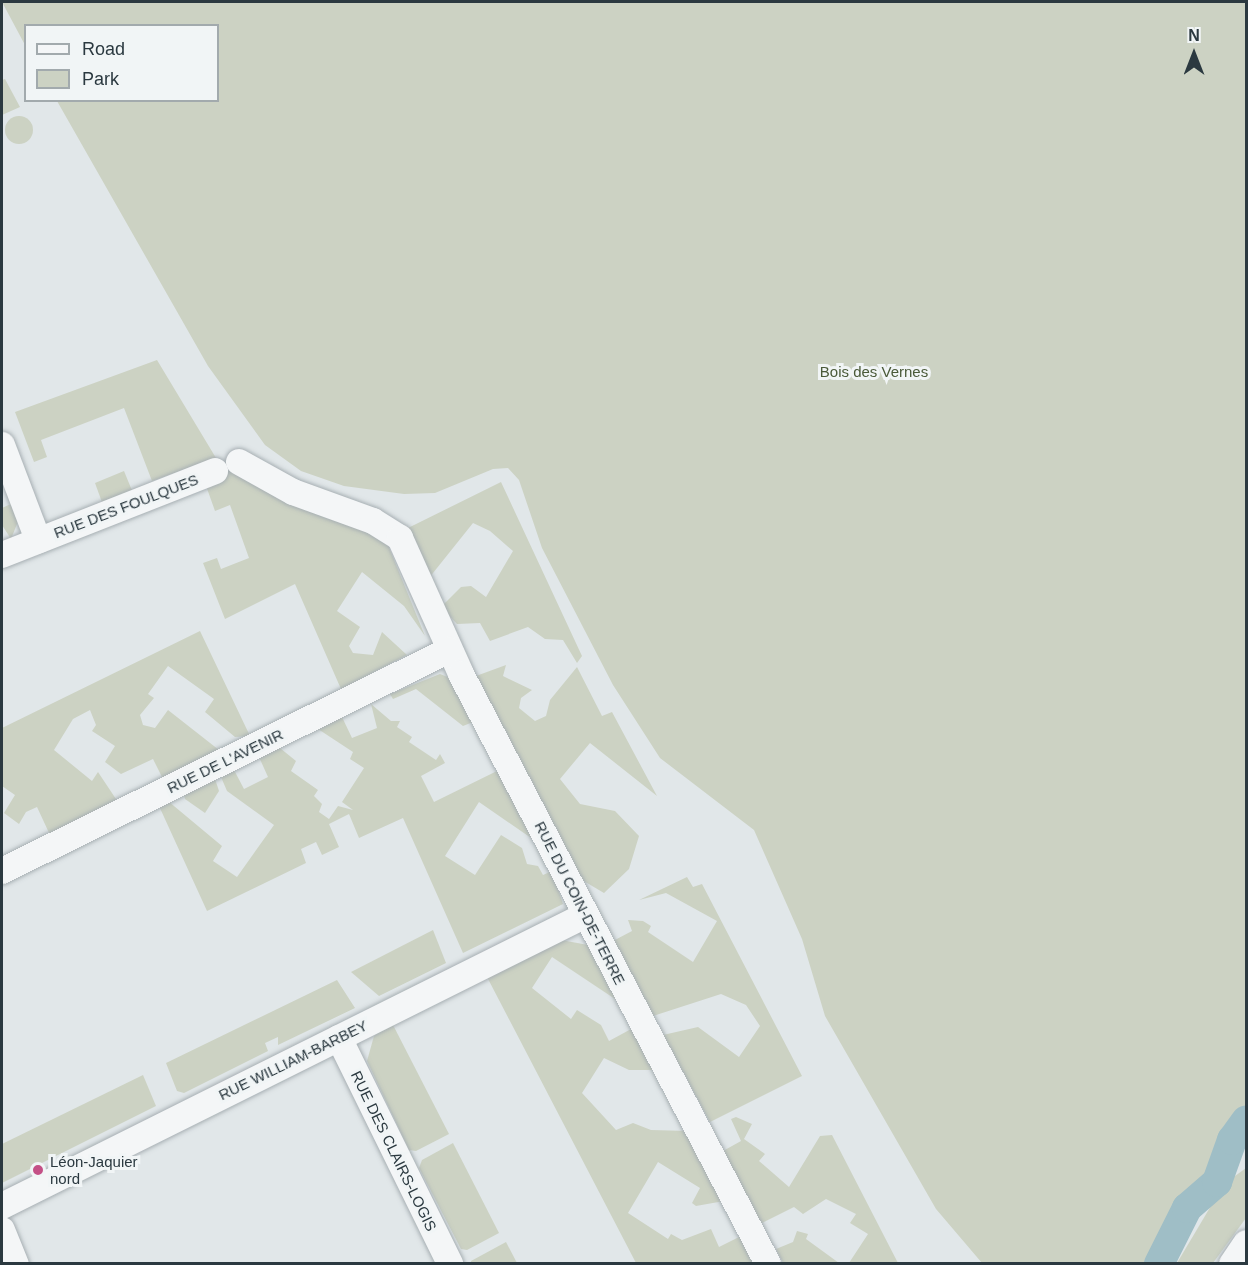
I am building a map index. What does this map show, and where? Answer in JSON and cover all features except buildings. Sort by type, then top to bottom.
[{"type":"street","name":"RUE DES FOULQUES","points":[[2,445],[38,540]]},
{"type":"street","name":"RUE DU COIN-DE-TERRE","points":[[239,462],[293,492],[373,521],[399,538],[449,650],[768,1263]]},
{"type":"street","name":"RUE DES FOULQUES","points":[[2,555],[215,471]]},
{"type":"street","name":"RUE DE L'AVENIR","points":[[2,871],[449,650]]},
{"type":"street","name":"RUE WILLIAM-BARBEY","points":[[2,1206],[586,915]]},
{"type":"street","name":"RUE DES CLAIRS-LOGIS","points":[[339,1038],[450,1263]]},
{"type":"street","points":[[2,1230],[16,1263]]},
{"type":"street","points":[[1232,1263],[1246,1243]]},
{"type":"green space","name":"Bois des Vernes","points":[[2,2],[1246,2],[1246,1121],[1232,1140],[1217,1182],[1187,1208],[1159,1263],[982,1263],[936,1209],[825,1016],[802,939],[754,830],[660,758],[613,685],[542,548],[519,480],[508,468],[493,469],[435,493],[404,494],[344,486],[301,471],[265,445],[208,366],[58,102],[219,102],[219,24],[24,24],[24,43]]},
{"type":"green space","points":[[5,79],[20,107],[2,115],[2,80]]},
{"type":"green space","points":[[19,116],[29,120],[33,130],[29,140],[19,144],[9,140],[5,130],[9,120]]},
{"type":"green space","points":[[157,360],[216,458],[152,481],[124,408],[41,440],[47,457],[34,462],[15,412]]},
{"type":"green space","points":[[124,471],[133,493],[103,505],[95,483]]},
{"type":"green space","points":[[225,471],[238,471],[386,540],[425,636],[404,606],[362,572],[337,611],[360,627],[349,646],[353,653],[373,655],[382,632],[407,655],[341,689],[295,584],[225,619],[203,563],[217,558],[221,569],[249,558],[230,505],[215,511],[205,483]]},
{"type":"green space","points":[[501,482],[582,656],[577,663],[563,640],[545,639],[528,627],[490,641],[480,623],[457,624],[441,607],[461,587],[471,586],[486,597],[513,551],[490,531],[473,523],[429,578],[408,528]]},
{"type":"green space","points":[[13,503],[19,519],[11,539],[2,525],[2,508]]},
{"type":"green space","points":[[200,631],[250,736],[235,737],[205,712],[214,699],[168,666],[148,694],[154,698],[140,715],[143,725],[155,728],[168,710],[219,750],[163,779],[153,759],[121,774],[105,762],[115,746],[92,731],[96,725],[90,710],[73,719],[54,750],[92,781],[98,772],[118,802],[50,835],[37,807],[26,812],[19,824],[4,813],[15,795],[2,786],[2,728]]},
{"type":"green space","points":[[506,665],[503,676],[532,690],[521,698],[519,708],[535,721],[546,716],[550,700],[577,667],[602,716],[612,712],[657,796],[590,743],[560,779],[580,804],[615,811],[639,836],[629,869],[604,893],[582,880],[476,676]]},
{"type":"green space","points":[[440,674],[450,678],[473,722],[463,726],[416,689],[393,699],[390,694]]},
{"type":"green space","points":[[371,704],[391,721],[400,721],[397,727],[412,737],[409,742],[436,760],[440,754],[445,763],[421,776],[434,802],[499,770],[534,840],[479,802],[445,856],[475,875],[501,835],[522,848],[527,864],[538,866],[543,875],[552,871],[563,904],[463,953],[403,818],[359,838],[349,814],[329,824],[339,847],[322,855],[316,842],[301,849],[306,863],[207,911],[159,806],[168,801],[222,846],[213,861],[237,877],[274,825],[227,791],[221,777],[234,770],[244,789],[268,777],[259,757],[280,748],[296,761],[291,771],[318,790],[314,796],[322,804],[319,812],[329,819],[338,806],[353,810],[342,802],[364,768],[350,759],[353,752],[318,729],[342,717],[352,738],[377,728]]},
{"type":"green space","points":[[215,779],[219,791],[205,813],[185,799],[184,795]]},
{"type":"green space","points":[[687,877],[693,887],[702,884],[802,1076],[710,1122],[663,1035],[698,1027],[739,1057],[760,1026],[746,1005],[721,994],[653,1016],[613,941],[632,931],[628,920],[643,921],[651,926],[648,932],[693,962],[717,921],[666,893],[639,900]]},
{"type":"green space","points":[[433,930],[446,963],[379,996],[351,972]]},
{"type":"green space","points":[[561,940],[588,945],[618,1001],[552,957],[532,988],[571,1019],[577,1010],[601,1025],[609,1041],[633,1028],[656,1070],[629,1070],[604,1058],[582,1093],[616,1130],[633,1123],[651,1130],[688,1131],[724,1201],[696,1206],[692,1203],[700,1188],[658,1162],[628,1213],[668,1239],[671,1234],[682,1240],[711,1229],[719,1247],[741,1236],[754,1262],[636,1263],[487,977]]},
{"type":"green space","points":[[337,980],[355,1008],[278,1045],[278,1037],[265,1043],[268,1051],[184,1093],[177,1091],[166,1063]]},
{"type":"green space","points":[[392,1023],[449,1134],[416,1151],[409,1150],[367,1061],[374,1036]]},
{"type":"green space","points":[[143,1075],[156,1106],[2,1183],[2,1144]]},
{"type":"green space","points":[[736,1117],[752,1124],[744,1139],[765,1154],[759,1161],[789,1187],[820,1136],[832,1135],[898,1263],[849,1263],[868,1234],[850,1223],[856,1214],[826,1199],[803,1214],[794,1207],[760,1224],[723,1151],[741,1141],[731,1119]]},
{"type":"green space","points":[[453,1143],[499,1233],[467,1250],[461,1249],[419,1168],[422,1160]]},
{"type":"green space","points":[[1246,1168],[1246,1218],[1213,1263],[1177,1263],[1224,1184]]},
{"type":"green space","points":[[797,1231],[808,1234],[806,1239],[839,1263],[783,1263],[776,1249],[793,1242]]},
{"type":"green space","points":[[506,1242],[517,1263],[471,1263],[471,1261]]},
{"type":"waterway","points":[[1159,1264],[1187,1208],[1217,1182],[1232,1140],[1246,1121]]},
{"type":"place","name":"Léon-Jaquier nord","points":[[38,1170]]}]
